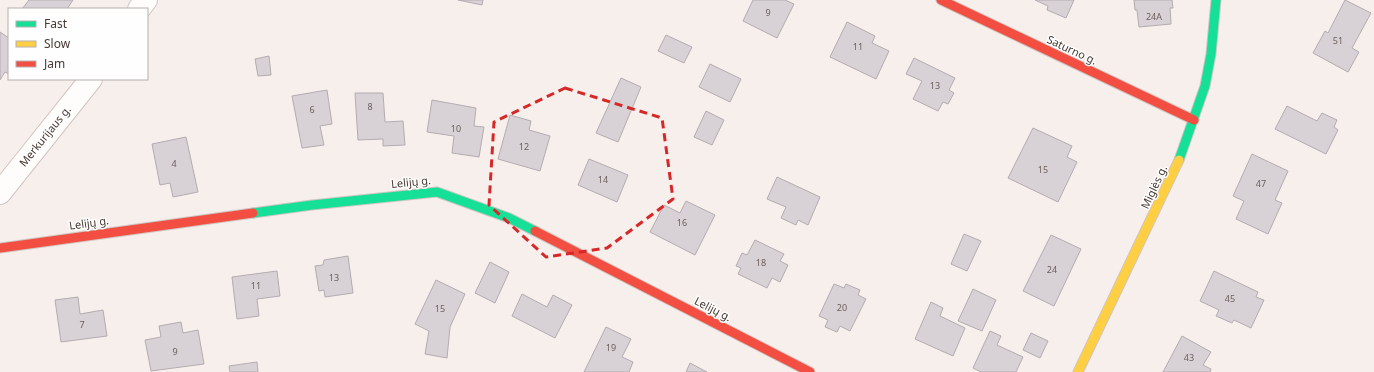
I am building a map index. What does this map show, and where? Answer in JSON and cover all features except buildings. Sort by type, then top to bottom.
[{"type":"street","points":[[140,8],[146,0]]},
{"type":"street","name":"Saturno g.","points":[[941,0],[1194,120]]},
{"type":"street","name":"Miglės g.","points":[[1078,372],[1175,170],[1194,120],[1205,86],[1211,54],[1216,0]]},
{"type":"street","name":"Merkurijaus g.","points":[[0,193],[90,80]]},
{"type":"street","name":"Lelijų g.","points":[[0,248],[312,205],[437,192],[509,218],[810,372]]},
{"type":"highlighted area","points":[[565,88],[662,118],[673,199],[607,248],[546,257],[489,205],[494,122]]},
{"type":"traffic: fast","points":[[1179,160],[1205,86],[1211,54],[1216,0]]},
{"type":"traffic: fast","points":[[253,213],[312,205],[437,192],[509,218],[535,231]]},
{"type":"traffic: slow","points":[[1078,372],[1179,160]]},
{"type":"traffic: jam","points":[[941,0],[1194,120]]},
{"type":"traffic: jam","points":[[0,248],[253,213]]},
{"type":"traffic: jam","points":[[535,231],[810,372]]}]
